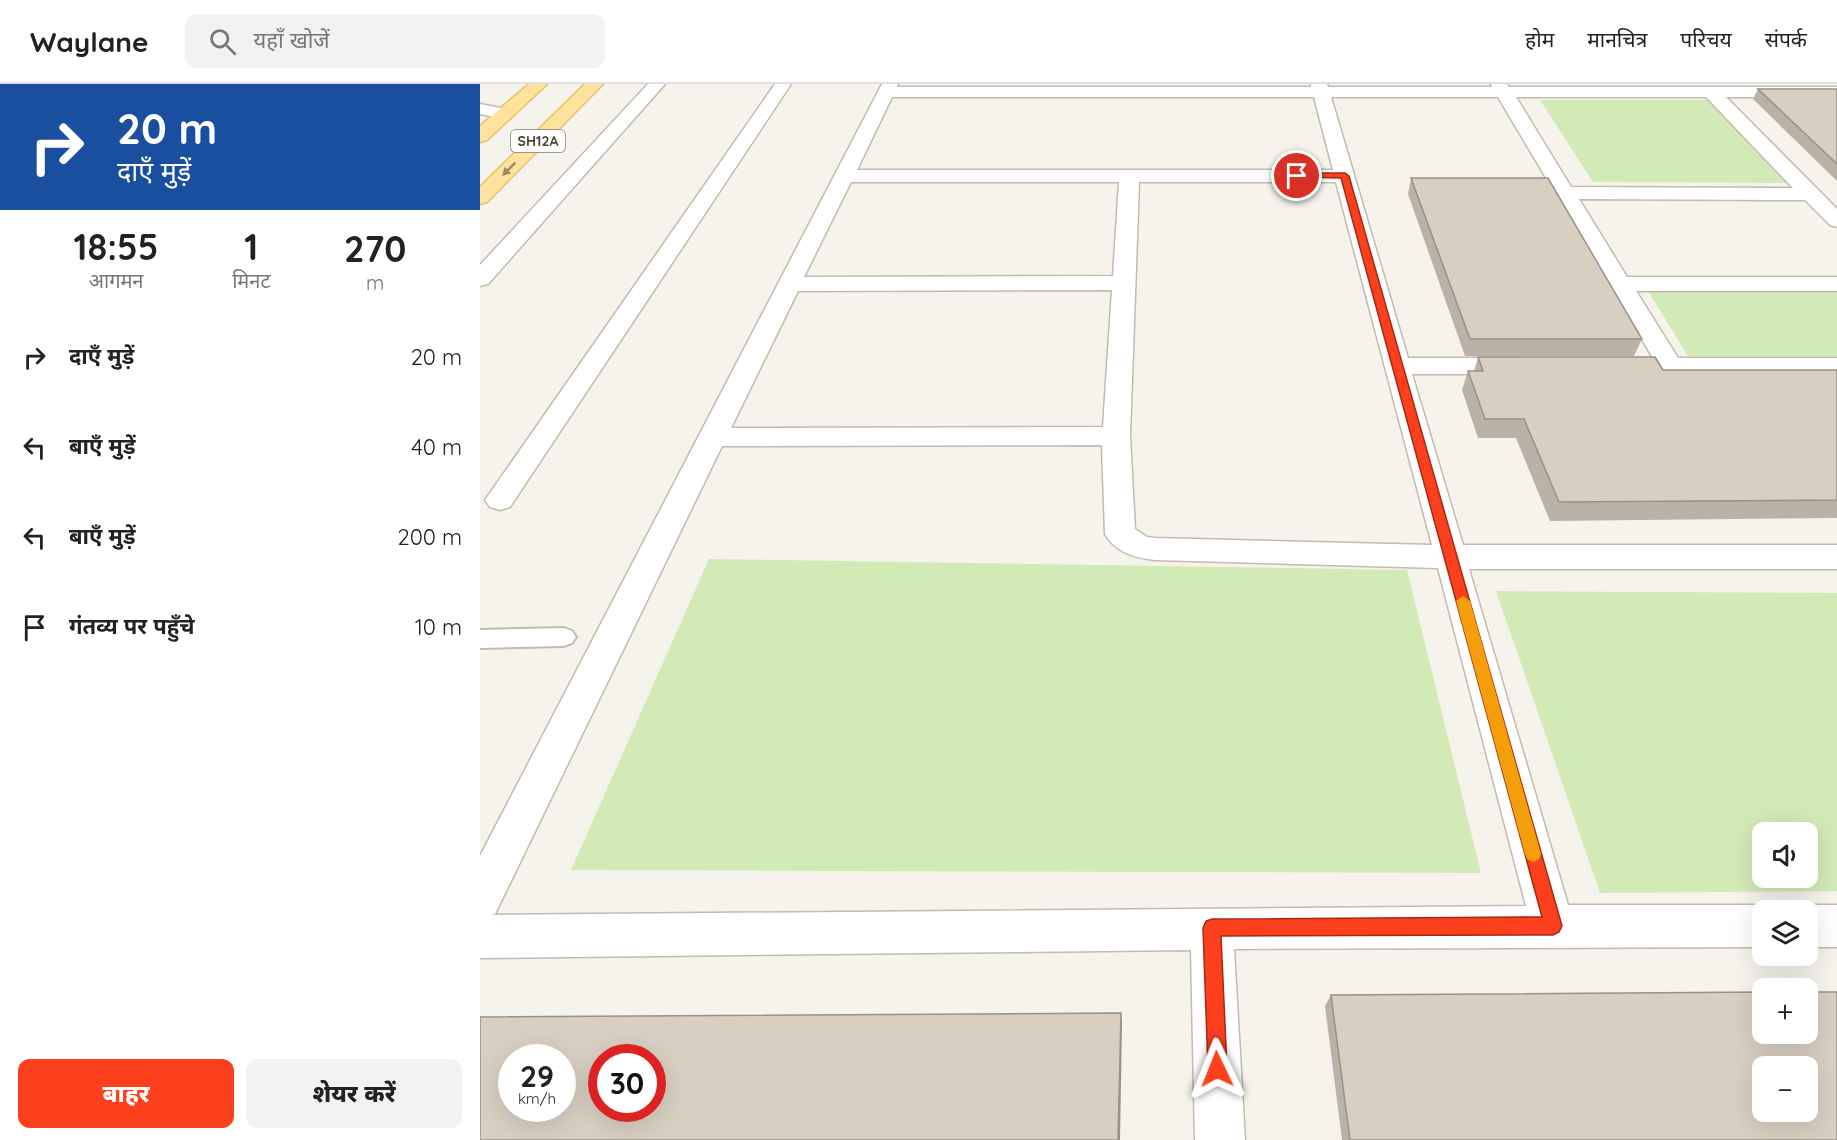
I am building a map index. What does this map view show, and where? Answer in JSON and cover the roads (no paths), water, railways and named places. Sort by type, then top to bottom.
[{"type":"main road","name":"SH12A","points":[[480,136],[539,84]]},
{"type":"main road","name":"SH12A","points":[[480,198],[596,84]]},
{"type":"street","points":[[480,279],[657,84]]},
{"type":"street","points":[[500,500],[783,84]]},
{"type":"street","points":[[480,899],[888,88],[1502,88],[1837,92]]},
{"type":"street","points":[[1320,88],[1553,926]]},
{"type":"street","points":[[1502,88],[1670,366]]},
{"type":"street","points":[[1711,92],[1837,221]]},
{"type":"street","points":[[480,109],[505,114]]},
{"type":"street","points":[[843,176],[1345,176]]},
{"type":"street","points":[[1130,176],[1116,436],[1120,534],[1140,547],[1451,557],[1837,557]]},
{"type":"street","points":[[1565,193],[1810,194]]},
{"type":"street","points":[[789,284],[1124,284]]},
{"type":"street","points":[[1620,284],[1837,284]]},
{"type":"street","points":[[1398,366],[1538,366]]},
{"type":"street","points":[[1598,366],[1837,366]]},
{"type":"street","points":[[712,437],[1116,436]]},
{"type":"street","points":[[480,937],[1212,928],[1752,926]]},
{"type":"street","points":[[1818,926],[1837,926]]},
{"type":"street","points":[[1212,928],[1220,1140]]},
{"type":"lane","points":[[480,639],[564,637]]}]
